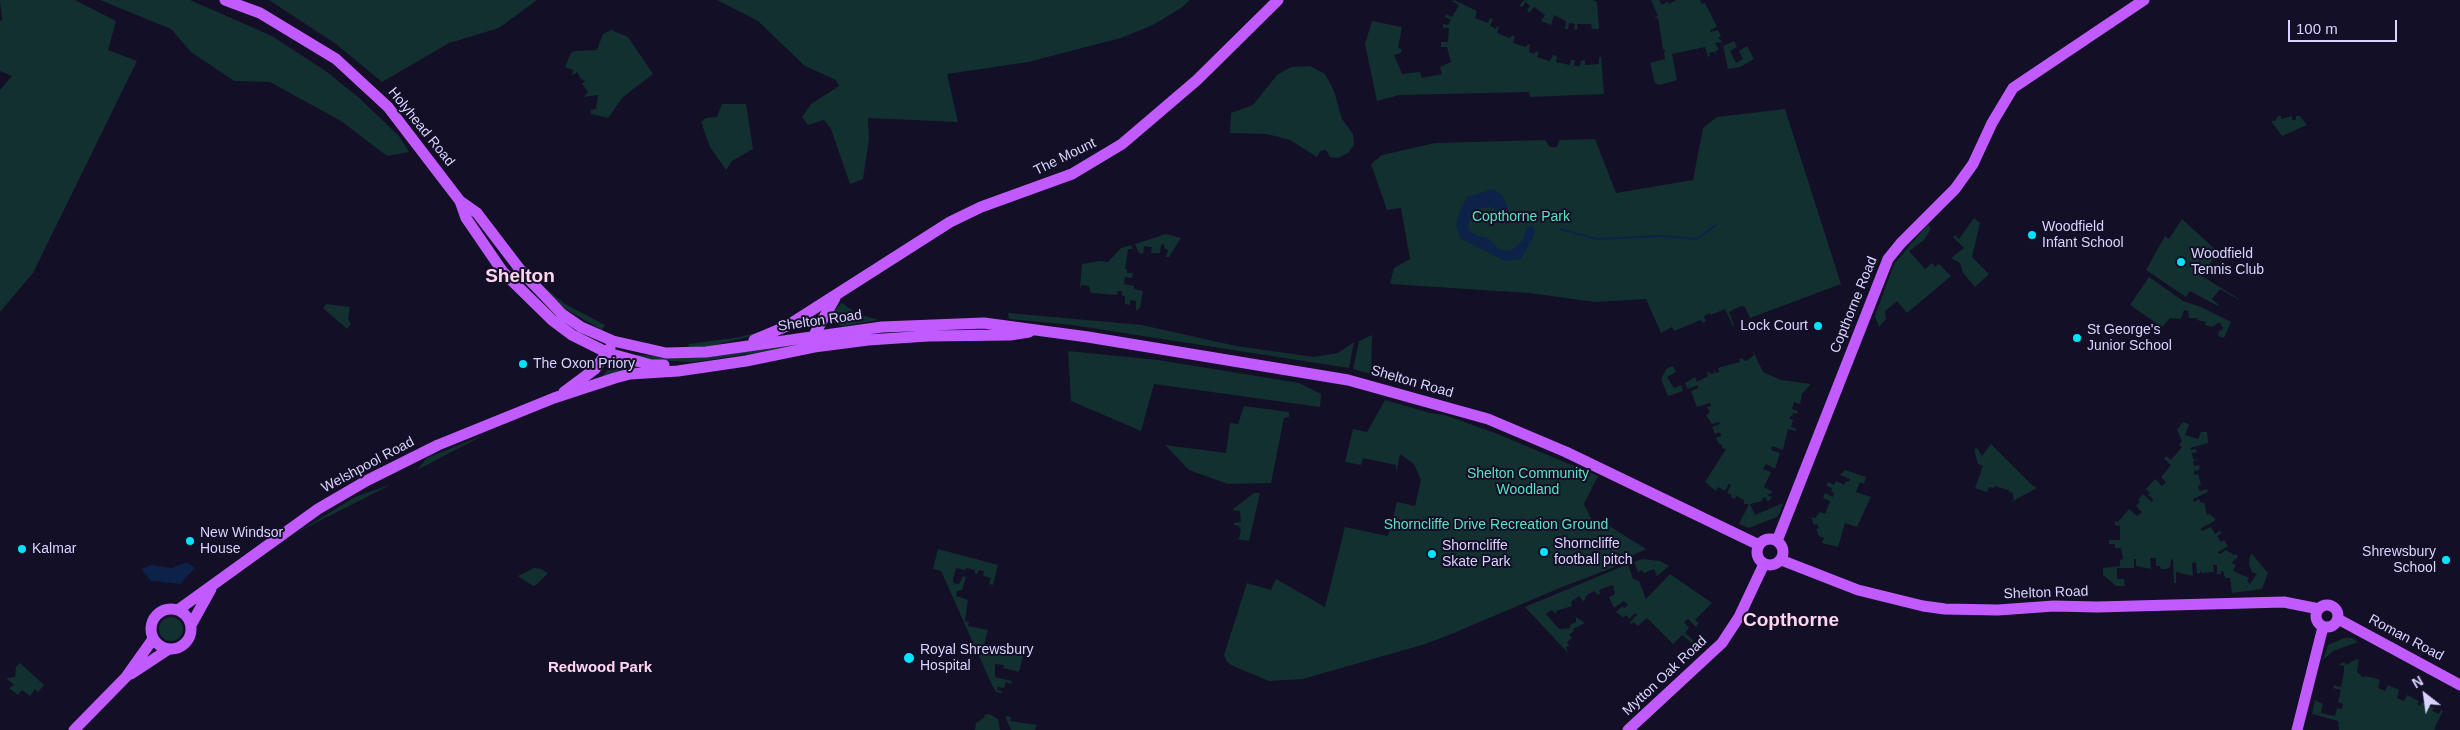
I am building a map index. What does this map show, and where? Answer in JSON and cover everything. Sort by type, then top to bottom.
[{"type":"main road","name":"Holyhead Road","points":[[225,0],[260,13],[336,60],[388,107],[460,201],[477,213],[522,272],[562,314],[581,327],[612,341]]},
{"type":"main road","name":"The Mount","points":[[724,350],[778,332],[835,298],[894,256],[950,222],[984,206],[1072,174],[1122,144],[1197,80],[1278,0]]},
{"type":"main road","name":"Copthorne Road","points":[[1777,541],[1888,259],[1901,243],[1955,189],[1973,164],[1992,123],[2014,88],[2144,0]]},
{"type":"main road","name":"Holyhead Road","points":[[460,201],[466,218],[481,241],[503,272],[527,297],[572,335],[608,353]]},
{"type":"main road","name":"The Mount","points":[[814,342],[835,298]]},
{"type":"main road","points":[[814,342],[813,320],[817,308]]},
{"type":"main road","name":"Shelton Road","points":[[612,341],[666,353],[706,352],[814,342],[915,324],[984,323],[1088,337],[1348,380],[1488,419],[1566,452],[1759,545]]},
{"type":"main road","name":"Welshpool Road","points":[[585,389],[605,368],[612,341]]},
{"type":"main road","name":"Welshpool Road","points":[[74,730],[126,677],[153,639],[151,625],[156,616],[166,610],[178,610],[318,509],[366,481],[438,445],[554,398],[630,374],[746,361],[814,342]]},
{"type":"main road","points":[[608,353],[651,365],[698,367]]},
{"type":"main road","name":"Welshpool Road","points":[[554,398],[585,378],[608,353]]},
{"type":"main road","points":[[1767,539],[1777,541],[1782,547],[1781,560],[1771,566],[1764,564],[1756,554],[1759,545],[1767,539]]},
{"type":"main road","name":"Shelton Road","points":[[1781,560],[1858,590],[1923,606],[1945,609],[1998,610],[2054,606],[2097,607],[2284,602],[2319,609]]},
{"type":"main road","name":"Mytton Oak Road","points":[[1628,730],[1722,643],[1739,617],[1764,564]]},
{"type":"main road","name":"Welshpool Road","points":[[126,677],[169,649],[177,648],[187,642],[190,636],[191,625],[212,586]]},
{"type":"main road","points":[[2323,606],[2331,606],[2336,610],[2338,619],[2334,625],[2323,627],[2316,620],[2319,609],[2323,606]]},
{"type":"main road","points":[[178,610],[184,613],[191,625]]},
{"type":"main road","name":"Roman Road","points":[[2338,619],[2460,685]]},
{"type":"main road","points":[[2297,730],[2323,627]]},
{"type":"main road","points":[[153,639],[160,646],[169,649]]},
{"type":"green space","points":[[0,0],[75,0],[116,21],[108,50],[137,61],[33,273],[0,312],[0,90],[12,76],[0,71],[0,21],[2,20]]},
{"type":"green space","points":[[100,0],[190,0],[272,36],[327,72],[358,97],[399,136],[409,152],[387,156],[341,121],[270,82],[234,81],[191,52],[171,29]]},
{"type":"green space","points":[[269,0],[537,0],[499,28],[449,43],[382,82],[336,44]]},
{"type":"green space","points":[[717,0],[1190,0],[1181,8],[1153,25],[1121,38],[1028,62],[947,74],[958,122],[868,118],[869,139],[863,179],[850,184],[831,129],[824,120],[808,125],[802,117],[811,104],[839,86],[836,80],[805,66],[758,21]]},
{"type":"green space","points":[[1454,0],[1477,11],[1475,18],[1488,23],[1490,18],[1493,19],[1490,26],[1496,29],[1497,26],[1499,27],[1497,33],[1510,38],[1512,35],[1515,36],[1513,43],[1526,47],[1528,44],[1530,45],[1529,52],[1534,54],[1536,51],[1539,52],[1537,57],[1550,61],[1553,55],[1557,56],[1556,62],[1570,65],[1571,60],[1575,60],[1574,66],[1580,66],[1581,61],[1585,60],[1585,65],[1599,64],[1599,57],[1601,57],[1604,94],[1530,97],[1529,92],[1399,95],[1377,101],[1365,44],[1372,21],[1402,27],[1398,48],[1402,49],[1401,53],[1394,55],[1402,74],[1420,72],[1422,78],[1442,74],[1440,67],[1451,62],[1447,47],[1441,47],[1441,42],[1448,42],[1449,28],[1443,28],[1443,24],[1448,25],[1451,20],[1445,17],[1446,14],[1452,17],[1459,5],[1452,1]]},
{"type":"green space","points":[[1524,0],[1593,0],[1597,2],[1599,29],[1592,29],[1591,24],[1577,24],[1578,29],[1574,30],[1575,24],[1569,23],[1568,29],[1565,29],[1566,21],[1554,15],[1551,25],[1541,21],[1545,15],[1534,7],[1529,13],[1527,10],[1530,6],[1526,2],[1522,7],[1519,6]]},
{"type":"green space","points":[[1651,0],[1659,0],[1662,5],[1668,1],[1669,4],[1676,0],[1700,0],[1702,4],[1705,3],[1717,27],[1710,30],[1710,32],[1718,30],[1721,36],[1718,38],[1723,42],[1715,43],[1719,50],[1715,51],[1717,56],[1714,52],[1709,53],[1710,56],[1708,57],[1705,47],[1672,54],[1677,80],[1660,85],[1655,83],[1650,63],[1665,59],[1664,52],[1666,51],[1663,49],[1658,18],[1653,18],[1658,16]]},
{"type":"green space","points":[[611,30],[628,37],[653,74],[623,97],[608,118],[591,114],[590,110],[596,109],[598,95],[583,97],[588,92],[582,84],[585,81],[581,79],[577,72],[572,76],[573,70],[565,67],[571,53],[575,51],[597,50],[603,34]]},
{"type":"green space","points":[[1734,41],[1737,47],[1730,51],[1736,63],[1743,59],[1739,51],[1747,46],[1754,59],[1740,67],[1728,69],[1723,46]]},
{"type":"green space","points":[[1310,66],[1325,74],[1334,91],[1342,119],[1353,134],[1354,145],[1348,153],[1338,158],[1330,157],[1326,150],[1320,151],[1317,157],[1290,140],[1267,134],[1230,133],[1231,113],[1253,105],[1277,75],[1291,67]]},
{"type":"green space","points":[[722,104],[746,104],[753,149],[732,161],[726,170],[710,147],[701,122],[706,118],[717,117]]},
{"type":"green space","name":"Copthorne Park","points":[[1785,109],[1841,284],[1750,318],[1745,307],[1741,306],[1729,312],[1733,326],[1725,309],[1704,316],[1706,321],[1703,323],[1701,320],[1674,331],[1672,327],[1661,333],[1646,299],[1595,302],[1529,293],[1390,284],[1394,268],[1410,259],[1401,208],[1387,210],[1371,164],[1382,155],[1435,143],[1545,140],[1550,147],[1557,147],[1559,140],[1595,139],[1616,193],[1693,180],[1703,128],[1717,117]]},
{"type":"green space","points":[[2278,116],[2281,116],[2281,119],[2292,116],[2292,120],[2296,120],[2296,116],[2300,116],[2307,125],[2282,136],[2271,121],[2275,121]]},
{"type":"green space","points":[[1974,218],[1980,223],[1972,257],[1989,274],[1975,287],[1963,273],[1960,263],[1951,258],[1964,248],[1953,237],[1955,235],[1959,239]]},
{"type":"green space","name":"Woodfield Tennis Club","points":[[2182,219],[2218,252],[2202,276],[2239,300],[2220,289],[2212,299],[2218,306],[2190,291],[2186,297],[2146,270],[2165,236],[2169,239]]},
{"type":"green space","points":[[1928,224],[1931,229],[1924,240],[1909,251],[1925,269],[1932,263],[1935,267],[1939,264],[1951,276],[1907,313],[1897,301],[1885,311],[1886,319],[1879,327],[1875,316],[1895,263]]},
{"type":"green space","points":[[1166,234],[1181,238],[1169,257],[1166,257],[1168,250],[1165,249],[1164,244],[1161,245],[1160,253],[1151,253],[1152,247],[1144,246],[1143,254],[1139,253],[1135,244]]},
{"type":"green space","points":[[1131,245],[1133,249],[1128,249],[1125,269],[1127,269],[1127,273],[1133,273],[1132,278],[1125,277],[1124,284],[1134,286],[1134,289],[1143,291],[1140,308],[1136,311],[1136,301],[1130,300],[1130,305],[1125,304],[1125,296],[1122,296],[1122,291],[1118,291],[1117,295],[1091,293],[1089,286],[1082,285],[1080,289],[1082,264],[1099,261],[1108,262],[1121,248]]},
{"type":"green space","points":[[511,250],[539,283],[565,304],[605,325],[602,330],[567,310],[537,284]]},
{"type":"green space","name":"Woodfield Tennis Club","points":[[2149,277],[2183,301],[2201,307],[2231,322],[2224,338],[2218,336],[2219,330],[2222,331],[2223,327],[2221,323],[2213,327],[2205,325],[2206,322],[2197,320],[2198,318],[2189,318],[2188,311],[2184,310],[2181,319],[2170,318],[2162,327],[2130,305]]},
{"type":"green space","points":[[842,303],[857,314],[879,320],[842,326],[834,323],[829,320],[830,314]]},
{"type":"green space","points":[[326,304],[350,307],[348,319],[351,324],[347,329],[323,308]]},
{"type":"green space","points":[[1008,313],[1142,325],[1236,346],[1314,357],[1338,353],[1354,342],[1349,368],[1072,325],[1009,319]]},
{"type":"green space","points":[[769,329],[772,331],[707,347],[688,348],[689,344],[740,337]]},
{"type":"green space","points":[[1372,335],[1371,374],[1353,369],[1359,341]]},
{"type":"green space","points":[[803,341],[789,348],[694,362],[649,360],[624,354],[694,358],[726,355]]},
{"type":"green space","points":[[1752,349],[1763,372],[1781,380],[1811,384],[1802,394],[1800,404],[1794,402],[1792,409],[1798,411],[1797,414],[1794,413],[1789,418],[1793,420],[1791,427],[1797,429],[1796,431],[1788,429],[1783,450],[1772,446],[1771,450],[1780,453],[1775,469],[1766,464],[1763,469],[1771,472],[1764,487],[1773,492],[1767,495],[1772,497],[1768,502],[1765,497],[1762,501],[1750,504],[1755,515],[1783,503],[1779,514],[1777,517],[1749,528],[1739,524],[1749,504],[1744,504],[1744,500],[1736,496],[1735,499],[1727,493],[1731,485],[1729,484],[1725,491],[1718,487],[1716,491],[1705,482],[1726,449],[1722,448],[1722,445],[1719,444],[1716,438],[1721,436],[1720,432],[1715,434],[1712,427],[1720,424],[1719,422],[1712,424],[1706,415],[1710,412],[1707,407],[1711,406],[1710,403],[1697,407],[1691,391],[1698,388],[1698,385],[1688,389],[1685,383],[1695,377],[1697,382],[1708,376],[1707,372],[1711,374],[1714,373],[1714,370],[1716,373],[1719,372],[1718,368],[1740,362],[1739,359],[1748,360],[1754,355]]},
{"type":"green space","points":[[1068,351],[1158,360],[1299,383],[1321,394],[1320,407],[1154,384],[1141,431],[1071,401]]},
{"type":"green space","points":[[615,361],[629,365],[642,368],[601,378]]},
{"type":"green space","points":[[1673,366],[1676,372],[1667,377],[1674,388],[1681,385],[1683,391],[1668,396],[1661,379],[1667,368]]},
{"type":"green space","name":"Shorncliffe Drive Recreation Ground","points":[[1385,400],[1430,413],[1445,415],[1495,433],[1598,476],[1584,504],[1596,528],[1603,522],[1646,549],[1614,564],[1615,567],[1562,587],[1454,633],[1422,645],[1303,679],[1269,681],[1233,666],[1227,662],[1224,655],[1247,583],[1271,590],[1276,579],[1325,607],[1345,527],[1388,536],[1397,502],[1415,506],[1421,480],[1414,464],[1400,454],[1396,473],[1396,465],[1363,458],[1361,465],[1345,462],[1353,429],[1367,432]]},
{"type":"green space","points":[[1244,406],[1289,412],[1289,417],[1284,418],[1271,483],[1228,484],[1189,470],[1165,445],[1226,453],[1230,423],[1238,424]]},
{"type":"green space","points":[[2183,422],[2189,424],[2185,435],[2198,439],[2201,432],[2207,432],[2208,443],[2190,448],[2191,450],[2196,449],[2197,452],[2192,453],[2193,459],[2197,460],[2193,461],[2194,466],[2200,465],[2199,470],[2194,471],[2194,475],[2198,474],[2201,485],[2198,486],[2199,491],[2207,489],[2208,492],[2193,499],[2194,502],[2199,499],[2201,503],[2204,502],[2207,515],[2210,514],[2216,520],[2200,529],[2202,531],[2211,527],[2215,534],[2220,531],[2222,533],[2217,536],[2221,542],[2224,540],[2228,546],[2218,552],[2220,554],[2226,550],[2234,555],[2236,554],[2238,557],[2231,563],[2236,565],[2233,571],[2249,578],[2247,581],[2250,584],[2257,574],[2252,572],[2249,564],[2252,554],[2268,573],[2262,589],[2232,593],[2230,578],[2225,578],[2223,571],[2221,571],[2221,574],[2217,574],[2217,565],[2213,565],[2214,572],[2202,573],[2200,570],[2200,573],[2197,574],[2196,562],[2192,563],[2193,576],[2176,572],[2176,583],[2174,583],[2173,559],[2171,560],[2170,567],[2166,569],[2156,566],[2156,558],[2150,558],[2151,569],[2136,566],[2136,559],[2134,559],[2134,568],[2117,568],[2117,579],[2124,579],[2125,586],[2116,586],[2103,575],[2103,568],[2120,566],[2120,560],[2123,559],[2121,548],[2115,548],[2115,544],[2109,544],[2109,540],[2120,540],[2120,526],[2115,525],[2115,521],[2118,522],[2129,509],[2137,516],[2140,514],[2142,512],[2136,506],[2143,494],[2152,502],[2153,499],[2148,495],[2150,493],[2146,489],[2155,479],[2162,486],[2166,482],[2161,477],[2171,465],[2164,459],[2166,456],[2171,460],[2182,447],[2179,445],[2182,441],[2177,430]]},
{"type":"green space","points":[[486,434],[417,470],[427,458]]},
{"type":"green space","points":[[1991,444],[2037,488],[2009,503],[2014,499],[2012,492],[2009,493],[2010,491],[1995,486],[1994,488],[1989,487],[1987,492],[1975,488],[1983,466],[1978,464],[1974,449],[1977,448],[1982,456]]},
{"type":"green space","points":[[1845,470],[1866,477],[1864,484],[1860,482],[1856,492],[1871,497],[1857,527],[1845,523],[1838,547],[1822,543],[1824,538],[1819,536],[1816,529],[1819,528],[1817,524],[1814,525],[1811,517],[1815,518],[1820,512],[1825,514],[1830,501],[1823,498],[1825,493],[1833,497],[1834,493],[1831,492],[1832,488],[1827,486],[1828,482],[1834,485],[1836,481],[1844,485],[1846,481],[1849,482],[1850,479],[1840,475]]},
{"type":"green space","points":[[392,484],[296,533],[355,497]]},
{"type":"green space","points":[[1254,493],[1260,493],[1249,541],[1236,539],[1239,538],[1241,530],[1234,523],[1241,522],[1240,511],[1232,510]]},
{"type":"green space","points":[[938,549],[998,565],[993,585],[989,584],[991,578],[983,576],[984,571],[979,570],[977,574],[975,570],[966,568],[965,570],[956,568],[953,583],[959,584],[963,576],[966,577],[962,590],[957,591],[956,596],[968,600],[965,621],[969,622],[968,626],[988,630],[984,645],[1023,656],[1019,672],[1003,668],[1004,665],[995,664],[995,677],[1012,681],[1011,684],[1006,682],[1004,688],[998,687],[997,690],[1002,691],[1002,693],[996,692],[992,685],[941,571],[933,569]]},
{"type":"green space","points":[[1642,559],[1660,561],[1669,566],[1657,576],[1654,569],[1644,573],[1642,570],[1638,572],[1634,562]]},
{"type":"green space","points":[[1628,564],[1633,579],[1639,581],[1646,599],[1670,574],[1712,603],[1695,620],[1699,623],[1696,627],[1688,619],[1684,622],[1689,628],[1685,633],[1694,641],[1692,643],[1682,635],[1673,644],[1647,618],[1638,626],[1634,622],[1631,624],[1630,622],[1637,615],[1635,613],[1629,619],[1626,615],[1622,619],[1623,617],[1616,612],[1622,606],[1624,608],[1628,605],[1624,601],[1614,608],[1609,597],[1615,594],[1613,585],[1599,590],[1600,594],[1598,595],[1594,591],[1586,596],[1584,602],[1579,596],[1575,599],[1577,602],[1574,599],[1571,602],[1572,606],[1556,611],[1556,614],[1551,610],[1546,614],[1559,629],[1570,628],[1570,625],[1576,622],[1576,617],[1585,623],[1573,629],[1574,631],[1569,635],[1572,638],[1567,642],[1569,645],[1566,647],[1568,653],[1525,607]]},
{"type":"green space","points":[[534,568],[548,573],[533,586],[518,576]]},
{"type":"green space","points":[[171,617],[180,620],[183,629],[180,638],[171,641],[162,638],[159,629],[162,620]]},
{"type":"green space","points":[[2344,638],[2352,638],[2358,642],[2333,651],[2323,660],[2328,645]]},
{"type":"green space","points":[[2356,659],[2359,660],[2357,672],[2364,678],[2365,676],[2378,679],[2380,681],[2378,688],[2385,691],[2388,685],[2399,690],[2397,698],[2404,701],[2407,695],[2419,701],[2417,704],[2420,706],[2422,702],[2434,708],[2432,711],[2439,714],[2441,710],[2443,711],[2434,729],[2436,730],[2339,730],[2338,721],[2312,714],[2315,700],[2323,704],[2321,713],[2335,716],[2337,708],[2342,709],[2343,704],[2338,702],[2341,690],[2333,688],[2334,685],[2341,687],[2344,666],[2338,665],[2344,662],[2346,665]]},
{"type":"green space","points":[[20,663],[44,685],[38,692],[35,689],[30,696],[22,690],[18,695],[9,688],[14,685],[6,678],[15,677],[16,667]]},
{"type":"green space","points":[[989,714],[998,719],[1000,730],[975,730],[976,723],[985,717],[984,715]]},
{"type":"green space","points":[[1005,716],[1011,717],[1010,721],[1037,725],[1035,730],[1011,730]]},
{"type":"water","points":[[1494,189],[1503,196],[1508,209],[1503,214],[1491,207],[1481,208],[1471,217],[1468,225],[1469,230],[1477,236],[1488,238],[1500,250],[1511,251],[1523,240],[1527,227],[1533,226],[1535,234],[1521,259],[1505,261],[1460,238],[1456,225],[1459,213],[1467,197]]},
{"type":"water","points":[[187,562],[195,568],[180,584],[151,581],[141,569],[151,565],[172,568]]},
{"type":"waterway","points":[[1561,229],[1596,239],[1661,236],[1697,239],[1716,225]]},
{"type":"place","name":"Woodfield Infant School","points":[[2032,235]]},
{"type":"place","name":"Woodfield Tennis Club","points":[[2181,262]]},
{"type":"place","name":"Lock Court","points":[[1818,326]]},
{"type":"place","name":"St George's Junior School","points":[[2077,338]]},
{"type":"place","name":"The Oxon Priory","points":[[523,364]]},
{"type":"place","name":"New Windsor House","points":[[190,541]]},
{"type":"place","name":"Kalmar","points":[[22,549]]},
{"type":"place","name":"Shorncliffe football pitch","points":[[1544,552]]},
{"type":"place","name":"Shorncliffe Skate Park","points":[[1432,554]]},
{"type":"place","name":"Shrewsbury School","points":[[2446,560]]},
{"type":"place","name":"Royal Shrewsbury Hospital","points":[[909,658]]},
{"type":"district","name":"Shelton","points":[[520,277]]},
{"type":"district","name":"Copthorne","points":[[1791,621]]},
{"type":"district","name":"Redwood Park","points":[[600,668]]},
{"type":"park label","name":"Shelton Community Woodland","points":[[1528,482]]}]
